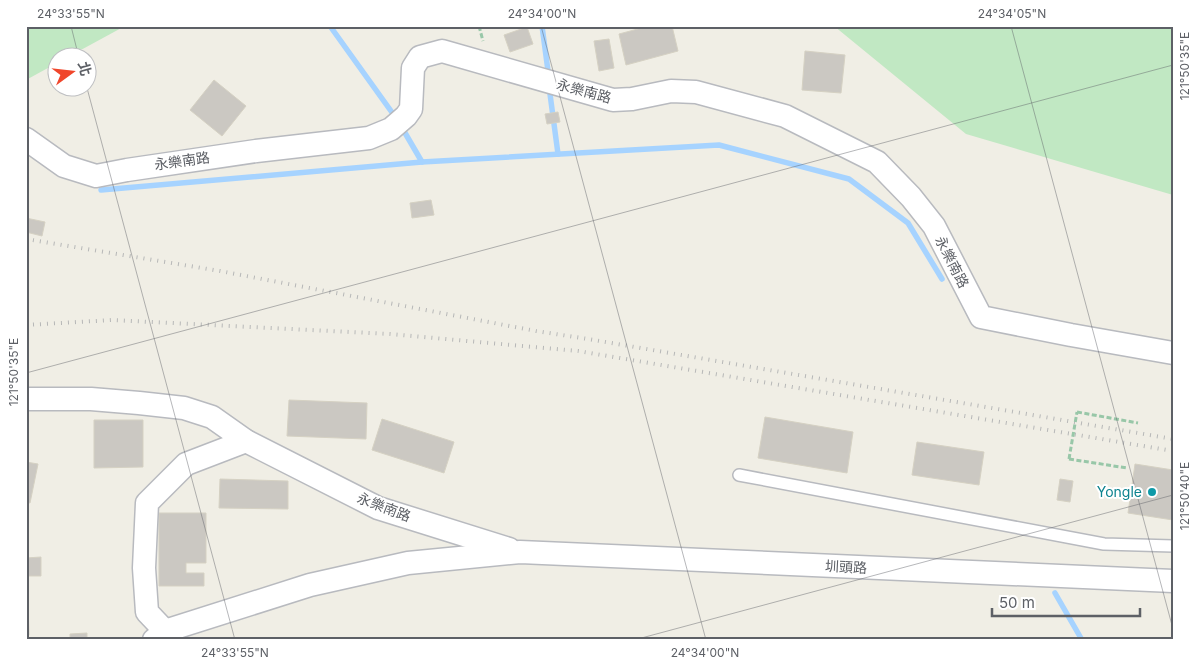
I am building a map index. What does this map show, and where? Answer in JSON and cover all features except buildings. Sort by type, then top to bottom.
[{"type":"street","name":"永樂南路","points":[[26,139],[64,166],[96,176],[256,151],[369,138],[399,123],[411,109],[413,68],[420,57],[442,51],[613,100],[632,99],[671,91],[696,92],[785,116],[877,162],[934,226],[981,316],[1071,335],[1173,353]]},
{"type":"street","name":"永樂南路","points":[[26,399],[91,400],[184,408],[212,417],[246,441],[378,508],[520,552]]},
{"type":"street","points":[[246,441],[186,464],[147,503],[144,568],[147,612],[160,636],[310,585],[408,563],[520,552]]},
{"type":"street","name":"圳頭路","points":[[520,552],[1173,581]]},
{"type":"lane","points":[[739,475],[1104,544],[1173,546]]},
{"type":"path","points":[[1127,468],[1070,459],[1076,412],[1138,423]]},
{"type":"green space","points":[[26,26],[125,26],[85,48],[48,48],[48,68],[26,80]]},
{"type":"green space","points":[[834,26],[1173,26],[1173,195],[966,134]]},
{"type":"waterway","points":[[330,26],[396,118]]},
{"type":"waterway","points":[[542,26],[548,71]]},
{"type":"waterway","points":[[550,94],[558,154]]},
{"type":"waterway","points":[[401,126],[422,162],[719,145],[849,179],[908,223],[942,279]]},
{"type":"waterway","points":[[101,190],[422,162]]},
{"type":"waterway","points":[[1055,593],[1082,640]]},
{"type":"railway","points":[[26,239],[220,271],[536,331],[1173,439]]},
{"type":"railway","points":[[26,325],[112,320],[390,334],[578,351],[1173,451]]},
{"type":"place","name":"Yongle","points":[[1152,492]]}]
